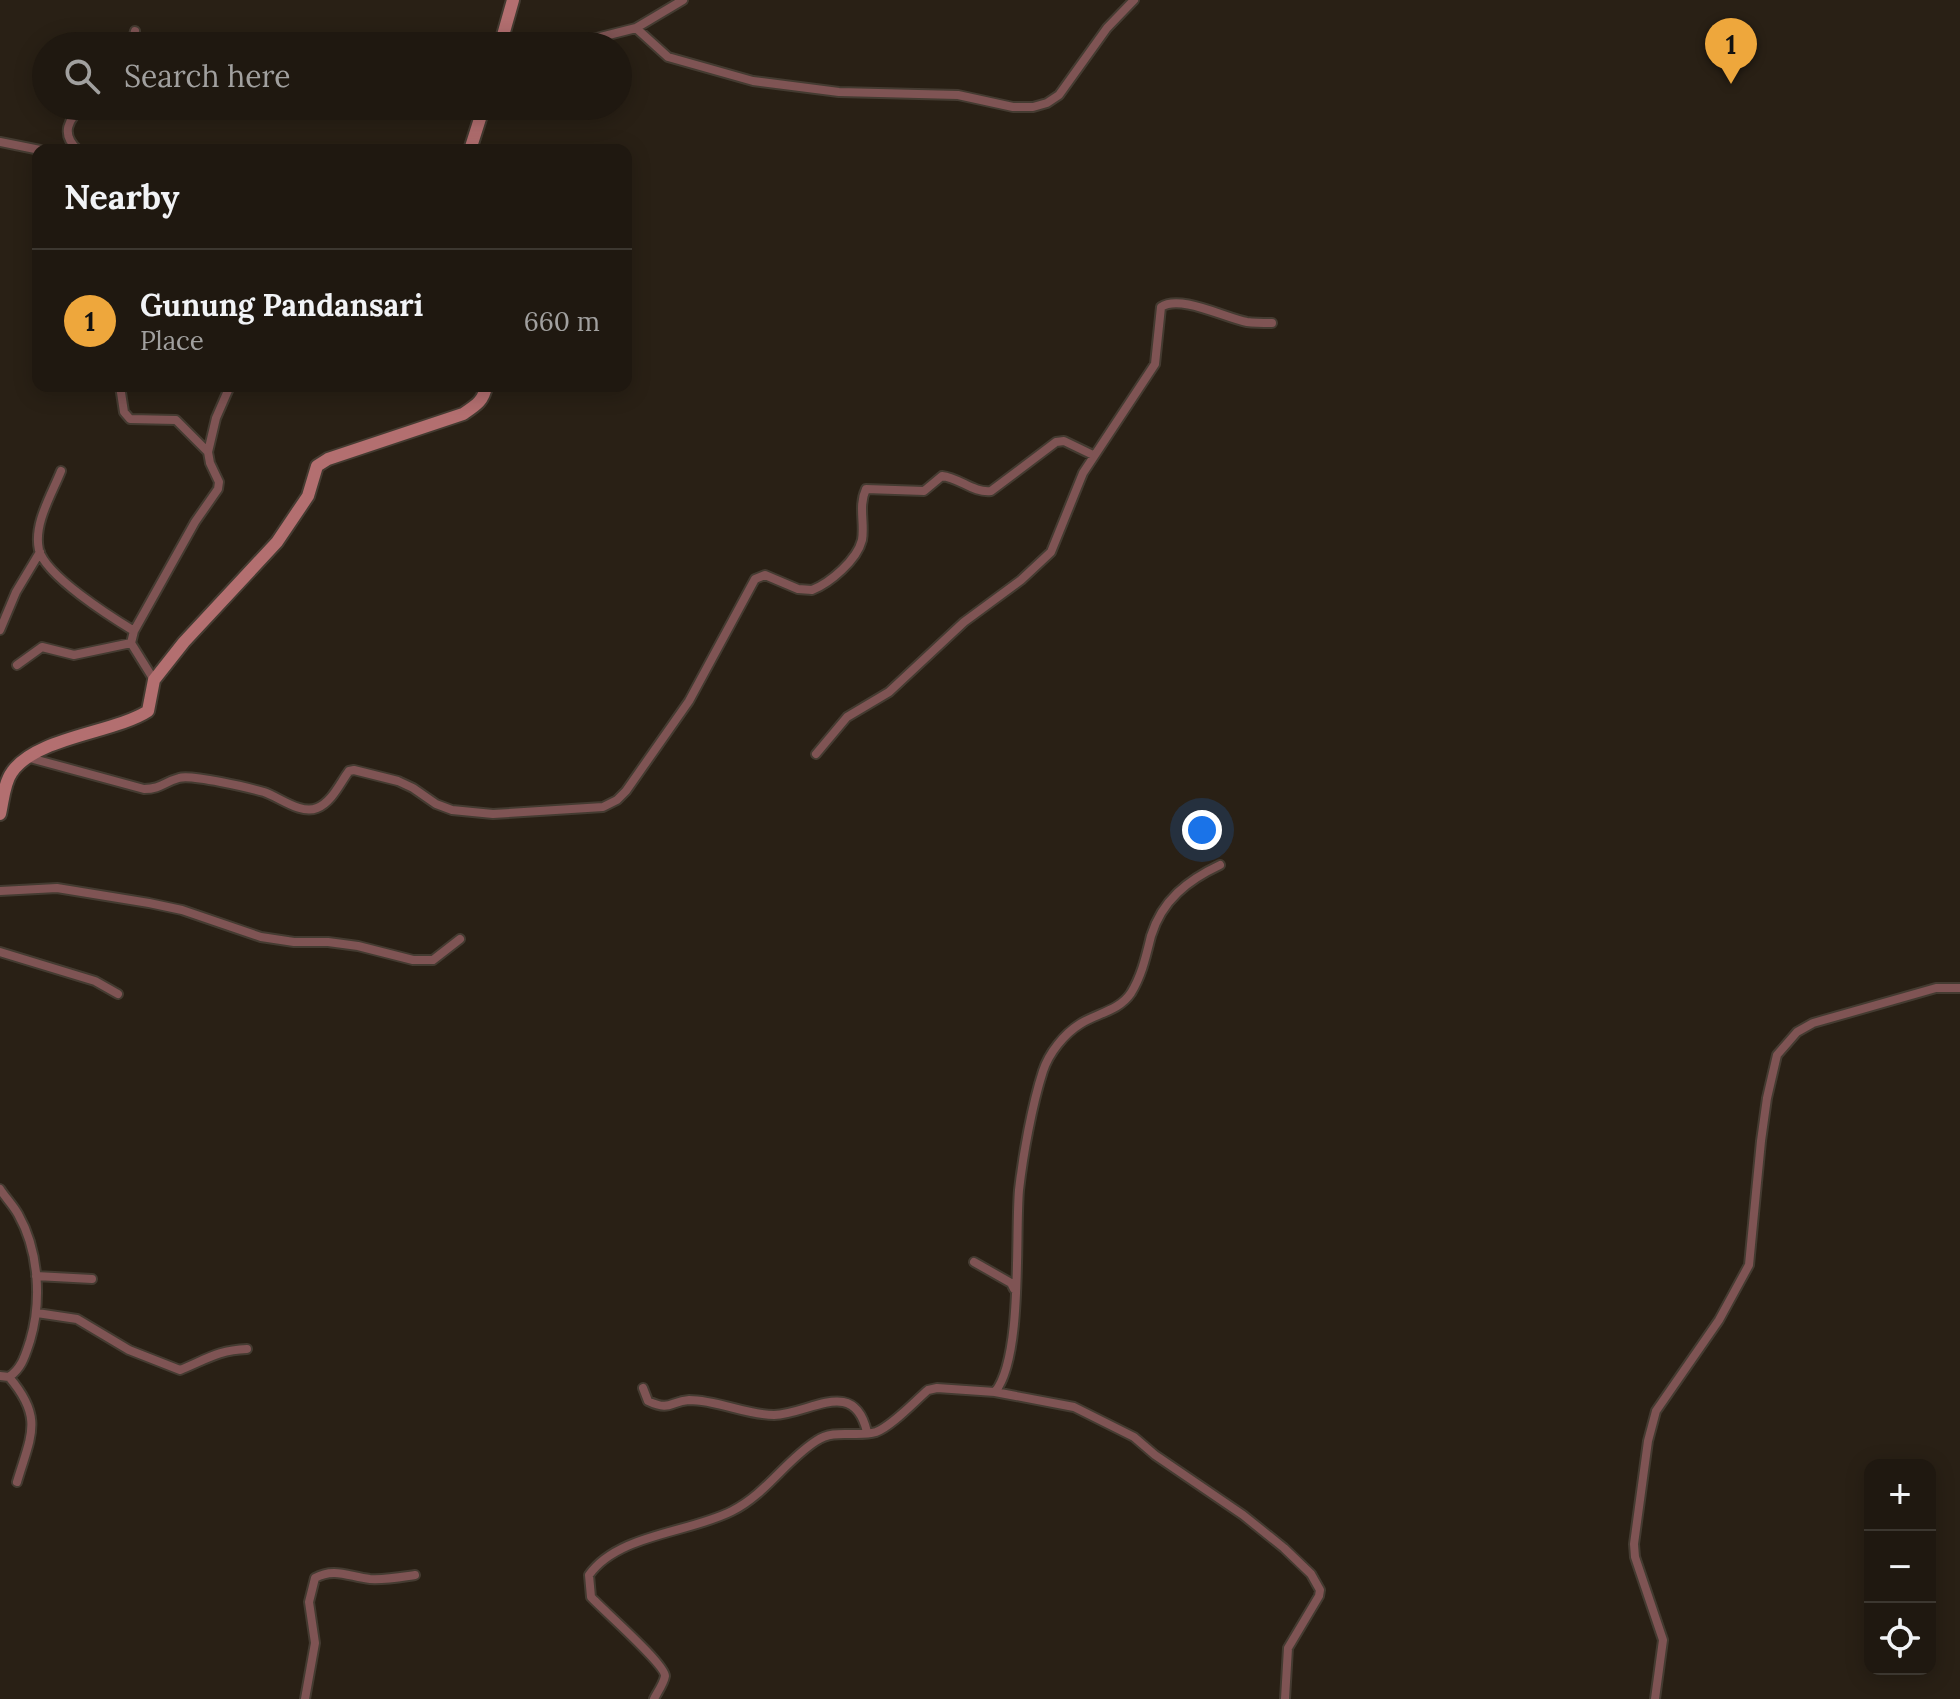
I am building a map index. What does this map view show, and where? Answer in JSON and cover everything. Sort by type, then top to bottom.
[{"type":"street","points":[[504,32],[513,0]]},
{"type":"street","points":[[622,32],[636,28],[683,0]]},
{"type":"street","points":[[636,28],[668,57],[753,81],[839,92],[958,95],[1013,107],[1033,107],[1059,95],[1107,28],[1134,0]]},
{"type":"street","points":[[72,120],[67,133],[74,144]]},
{"type":"street","points":[[472,144],[480,120]]},
{"type":"street","points":[[0,142],[32,148]]},
{"type":"street","points":[[816,754],[847,717],[889,692],[964,622],[1041,564],[1058,538],[1076,488],[1093,455],[1155,364],[1159,311],[1164,304],[1185,304],[1246,321],[1272,323]]},
{"type":"street","points":[[121,392],[124,412],[130,419],[176,420],[208,452]]},
{"type":"street","points":[[154,683],[131,643],[134,631],[195,522],[218,489],[219,482],[208,452],[216,418],[227,392]]},
{"type":"street","points":[[0,814],[10,774],[30,758],[53,745],[124,723],[148,711],[154,683],[184,642],[289,527],[308,496],[317,466],[328,459],[463,414],[477,406],[485,392]]},
{"type":"street","points":[[30,758],[144,789],[156,789],[178,778],[195,778],[262,791],[310,810],[318,808],[331,797],[349,771],[354,770],[398,781],[452,810],[511,814],[603,807],[626,791],[674,723],[755,579],[765,575],[798,589],[812,590],[855,556],[862,540],[861,498],[866,489],[924,491],[942,476],[952,477],[981,492],[991,491],[1056,442],[1064,441],[1093,455]]},
{"type":"street","points":[[61,471],[39,530],[40,552],[51,568],[98,610],[134,631]]},
{"type":"street","points":[[0,630],[16,592],[40,552]]},
{"type":"street","points":[[17,665],[42,647],[74,655],[131,643]]},
{"type":"street","points":[[995,1392],[1007,1365],[1016,1311],[1014,1290],[1019,1188],[1044,1069],[1054,1050],[1080,1024],[1126,1000],[1145,961],[1156,922],[1169,900],[1184,884],[1220,865]]},
{"type":"street","points":[[0,891],[57,888],[149,903],[182,910],[261,937],[358,946],[413,960],[433,960],[460,939]]},
{"type":"street","points":[[0,952],[95,981],[118,994]]},
{"type":"street","points":[[1655,1699],[1663,1640],[1635,1557],[1634,1544],[1651,1423],[1662,1401],[1719,1320],[1749,1265],[1761,1141],[1777,1055],[1797,1032],[1813,1023],[1936,988],[1960,988]]},
{"type":"street","points":[[0,1189],[25,1230],[36,1276],[37,1313],[23,1363],[18,1371],[4,1377],[30,1407],[32,1420],[32,1433],[17,1482]]},
{"type":"street","points":[[974,1262],[1011,1283],[1014,1290]]},
{"type":"street","points":[[36,1276],[92,1279]]},
{"type":"street","points":[[37,1313],[77,1319],[129,1350],[180,1370],[208,1356],[247,1349]]},
{"type":"street","points":[[643,1388],[648,1401],[660,1406],[669,1407],[691,1400],[771,1415],[830,1402],[846,1402],[864,1421],[867,1432]]},
{"type":"street","points":[[654,1699],[664,1671],[591,1597],[589,1575],[596,1565],[608,1556],[644,1540],[729,1513],[753,1500],[802,1452],[823,1437],[884,1427],[928,1390],[937,1388],[995,1392],[1074,1407],[1111,1423],[1243,1515],[1299,1561],[1320,1590],[1288,1648],[1285,1699]]},
{"type":"street","points":[[305,1699],[315,1643],[309,1602],[315,1578],[325,1572],[370,1579],[415,1575]]},
{"type":"place","name":"Gunung Pandansari","points":[[1731,84]]}]
